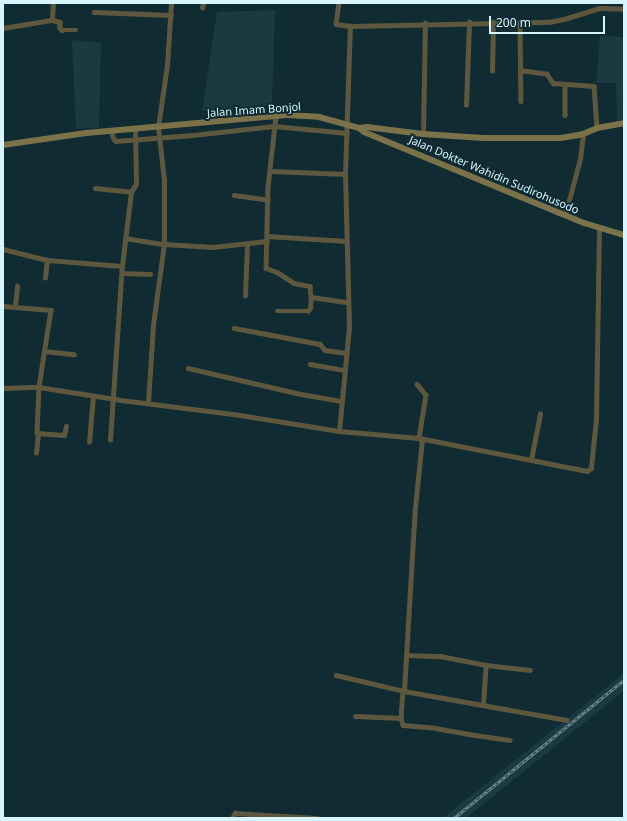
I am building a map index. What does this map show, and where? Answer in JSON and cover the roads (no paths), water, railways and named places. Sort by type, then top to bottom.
[{"type":"main road","name":"Jalan Imam Bonjol","points":[[3,145],[50,137],[276,116],[319,117],[359,128],[370,127],[423,134],[539,139],[583,134],[597,128],[624,123]]},
{"type":"main road","name":"Jalan Dokter Wahidin Sudirohusodo","points":[[359,128],[369,134],[599,229],[624,235]]},
{"type":"street","points":[[52,20],[53,3]]},
{"type":"street","points":[[148,403],[153,325],[164,244],[164,181],[158,138],[161,127],[167,65],[171,3]]},
{"type":"street","points":[[339,3],[336,24],[350,26],[557,21],[600,8],[624,9]]},
{"type":"street","points":[[94,12],[171,15]]},
{"type":"street","points":[[3,28],[52,20],[60,22],[60,28],[62,30],[76,30]]},
{"type":"street","points":[[466,105],[468,22]]},
{"type":"street","points":[[492,70],[493,22]]},
{"type":"street","points":[[520,22],[521,101]]},
{"type":"street","points":[[423,134],[425,23]]},
{"type":"street","points":[[339,431],[344,370],[347,353],[348,302],[345,174],[350,26]]},
{"type":"street","points":[[520,70],[547,74],[553,83],[594,86],[597,128]]},
{"type":"street","points":[[565,84],[565,114]]},
{"type":"street","points":[[276,116],[268,200],[266,268],[277,272],[294,283],[310,286],[311,297],[309,310],[277,311]]},
{"type":"street","points":[[111,131],[116,141],[165,138],[274,126],[347,133]]},
{"type":"street","points":[[161,127],[165,138]]},
{"type":"street","points":[[110,440],[122,266],[131,192],[136,185],[135,128]]},
{"type":"street","points":[[565,215],[580,158],[583,134]]},
{"type":"street","points":[[271,172],[345,174]]},
{"type":"street","points":[[95,188],[131,192]]},
{"type":"street","points":[[234,195],[268,200]]},
{"type":"street","points":[[3,388],[38,387],[93,396],[234,414],[339,431],[421,438],[587,471],[591,468],[596,419],[599,229]]},
{"type":"street","points":[[125,238],[164,244],[213,247],[247,244],[267,239],[347,241]]},
{"type":"street","points":[[245,296],[247,244]]},
{"type":"street","points":[[3,249],[47,260],[122,266]]},
{"type":"street","points":[[45,278],[47,260]]},
{"type":"street","points":[[122,273],[150,274]]},
{"type":"street","points":[[16,306],[17,286]]},
{"type":"street","points":[[311,297],[348,302]]},
{"type":"street","points":[[3,306],[51,310],[38,387],[38,433],[36,453]]},
{"type":"street","points":[[234,328],[320,344],[325,350],[347,353]]},
{"type":"street","points":[[44,351],[74,354]]},
{"type":"street","points":[[310,364],[344,370]]},
{"type":"street","points":[[188,368],[301,394],[341,401]]},
{"type":"street","points":[[417,384],[426,395],[415,508],[401,718],[404,726],[434,728],[510,740]]},
{"type":"street","points":[[90,442],[93,396]]},
{"type":"street","points":[[530,460],[540,414]]},
{"type":"street","points":[[38,433],[64,435],[66,426]]},
{"type":"street","points":[[406,655],[440,656],[486,665],[530,670]]},
{"type":"street","points":[[483,704],[486,665]]},
{"type":"street","points":[[336,675],[403,690],[566,720]]},
{"type":"street","points":[[355,716],[401,718]]},
{"type":"street","points":[[232,818],[235,813],[317,818]]},
{"type":"railway","points":[[454,818],[624,680]]}]
